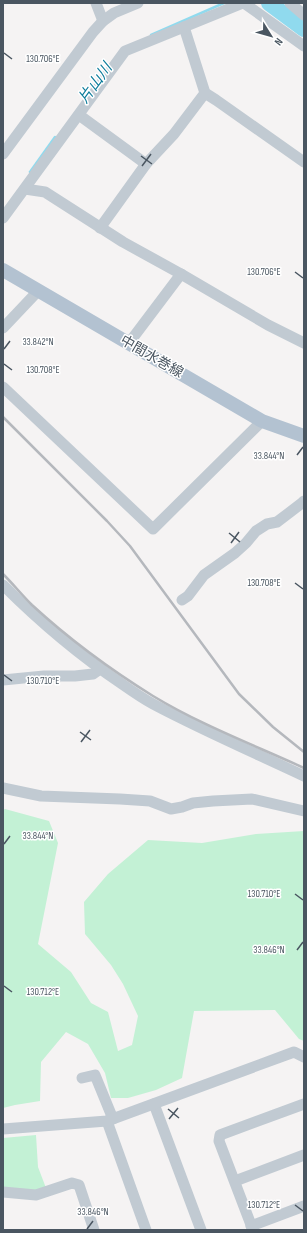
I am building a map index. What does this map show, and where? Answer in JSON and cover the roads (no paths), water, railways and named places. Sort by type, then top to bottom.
[{"type":"main road","name":"中間水巻線","points":[[3,270],[262,421],[304,436]]},
{"type":"street","points":[[96,3],[103,20]]},
{"type":"street","points":[[3,154],[103,20],[114,13],[138,3]]},
{"type":"street","points":[[3,218],[125,51],[243,3],[304,46]]},
{"type":"street","points":[[290,3],[304,15]]},
{"type":"street","points":[[184,27],[205,93],[304,162]]},
{"type":"street","points":[[100,228],[146,164],[174,134],[205,93]]},
{"type":"street","points":[[78,115],[146,164]]},
{"type":"street","points":[[25,189],[46,192],[123,242],[268,325],[304,343]]},
{"type":"street","points":[[130,343],[181,274]]},
{"type":"street","points":[[3,328],[38,291]]},
{"type":"street","points":[[3,387],[153,529],[262,421]]},
{"type":"street","points":[[182,600],[188,596],[204,575],[235,553],[256,531],[267,524],[277,522],[303,503]]},
{"type":"street","points":[[3,585],[41,622],[74,650],[151,704],[304,776]]},
{"type":"street","points":[[3,680],[37,676],[75,676],[93,674],[100,669]]},
{"type":"street","points":[[3,788],[41,796],[120,799],[150,802],[171,809],[200,802],[252,799],[304,811]]},
{"type":"street","points":[[3,1129],[110,1120],[294,1052],[304,1057]]},
{"type":"street","points":[[82,1078],[95,1075],[146,1230]]},
{"type":"street","points":[[154,1104],[201,1230]]},
{"type":"street","points":[[304,1104],[220,1135],[219,1141],[252,1228],[304,1206]]},
{"type":"street","points":[[235,1182],[304,1155]]},
{"type":"street","points":[[3,1192],[36,1195],[72,1183],[79,1184],[92,1229]]},
{"type":"waterway","name":"片山川","points":[[151,35],[224,3]]},
{"type":"waterway","points":[[269,3],[304,29]]},
{"type":"waterway","name":"片山川","points":[[30,172],[55,137]]},
{"type":"railway","points":[[3,417],[130,546],[239,694],[273,727],[304,752]]},
{"type":"railway","points":[[3,574],[32,605],[61,630],[91,654],[137,686],[190,716],[304,768]]}]
